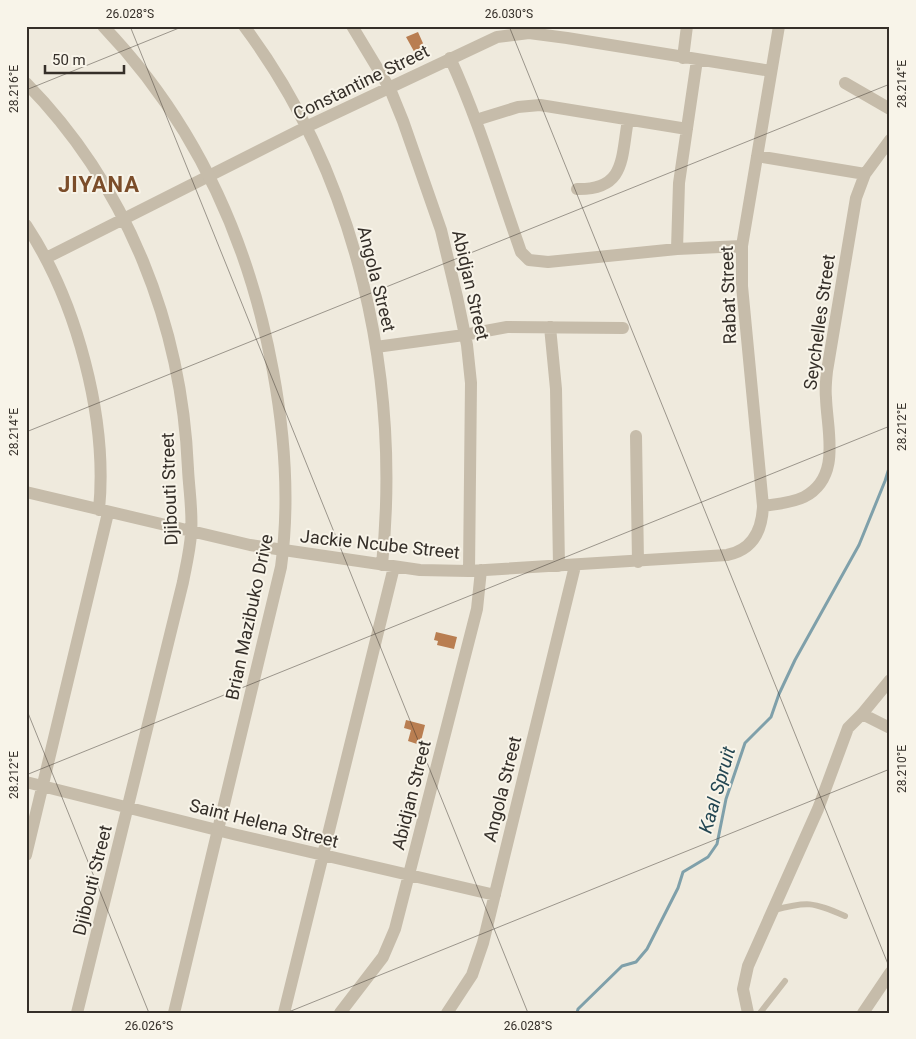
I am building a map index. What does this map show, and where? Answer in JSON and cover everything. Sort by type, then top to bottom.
[{"type":"street","name":"Brian Mazibuko Drive","points":[[103,26],[168,105],[195,148],[243,252],[261,311],[269,349],[279,402],[284,458],[286,492],[283,551],[273,602],[174,1013]]},
{"type":"street","name":"Angola Street","points":[[244,26],[273,69],[306,128],[352,240],[376,347],[386,442],[388,566],[323,855],[284,1013]]},
{"type":"street","name":"Abidjan Street","points":[[340,1013],[373,970],[390,943],[476,608],[471,383],[464,335],[441,230],[390,89],[352,26]]},
{"type":"street","points":[[683,58],[687,26]]},
{"type":"street","name":"Rabat Street","points":[[758,534],[763,506],[743,302],[742,246],[779,26]]},
{"type":"street","name":"Constantine Street","points":[[46,258],[306,128],[497,37],[529,33],[771,71]]},
{"type":"street","points":[[450,58],[476,120],[522,252],[529,260],[548,262],[677,249],[742,246]]},
{"type":"street","points":[[677,249],[677,200],[697,60]]},
{"type":"street","name":"Djibouti Street","points":[[26,83],[75,140],[124,220],[155,293],[173,352],[183,412],[191,532],[179,598],[77,1013]]},
{"type":"street","points":[[845,83],[890,109]]},
{"type":"street","points":[[476,120],[528,105],[552,107],[687,129]]},
{"type":"street","points":[[577,189],[605,185],[616,176],[628,120]]},
{"type":"street","name":"Seychelles Street","points":[[763,506],[804,497],[820,482],[828,466],[831,439],[826,398],[827,371],[853,213],[865,174],[890,140]]},
{"type":"street","points":[[757,156],[865,174]]},
{"type":"street","points":[[26,225],[46,258],[64,300],[88,375],[100,455],[104,512],[44,786],[26,855]]},
{"type":"street","points":[[376,347],[507,327],[623,328]]},
{"type":"street","points":[[550,327],[556,389],[560,566]]},
{"type":"street","points":[[636,436],[638,562]]},
{"type":"street","name":"Jackie Ncube Street","points":[[27,493],[191,532],[283,551],[438,571],[575,566],[736,554],[749,545],[758,534]]},
{"type":"street","name":"Angola Street","points":[[447,1013],[466,986],[478,961],[575,566]]},
{"type":"street","points":[[748,1013],[743,989],[744,978],[772,910],[818,809],[848,728],[890,680]]},
{"type":"street","points":[[862,714],[890,728]]},
{"type":"street","name":"Saint Helena Street","points":[[26,782],[218,830],[495,894]]},
{"type":"street","points":[[863,1013],[890,973]]},
{"type":"lane","points":[[772,910],[806,902],[845,916]]},
{"type":"lane","points":[[760,1013],[785,981]]},
{"type":"building","points":[[418,32],[426,50],[416,55],[406,37]]},
{"type":"building","points":[[436,632],[457,637],[454,649],[437,645],[438,641],[434,640]]},
{"type":"building","points":[[406,720],[425,725],[420,745],[408,741],[411,730],[404,728]]},
{"type":"waterway","name":"Kaal Spruit","points":[[577,1013],[578,1009],[622,966],[636,962],[647,949],[678,888],[683,872],[708,857],[717,844],[726,799],[745,743],[771,717],[779,694],[795,660],[859,545],[890,465]]},
{"type":"district","name":"JIYANA","points":[[99,184]]}]
